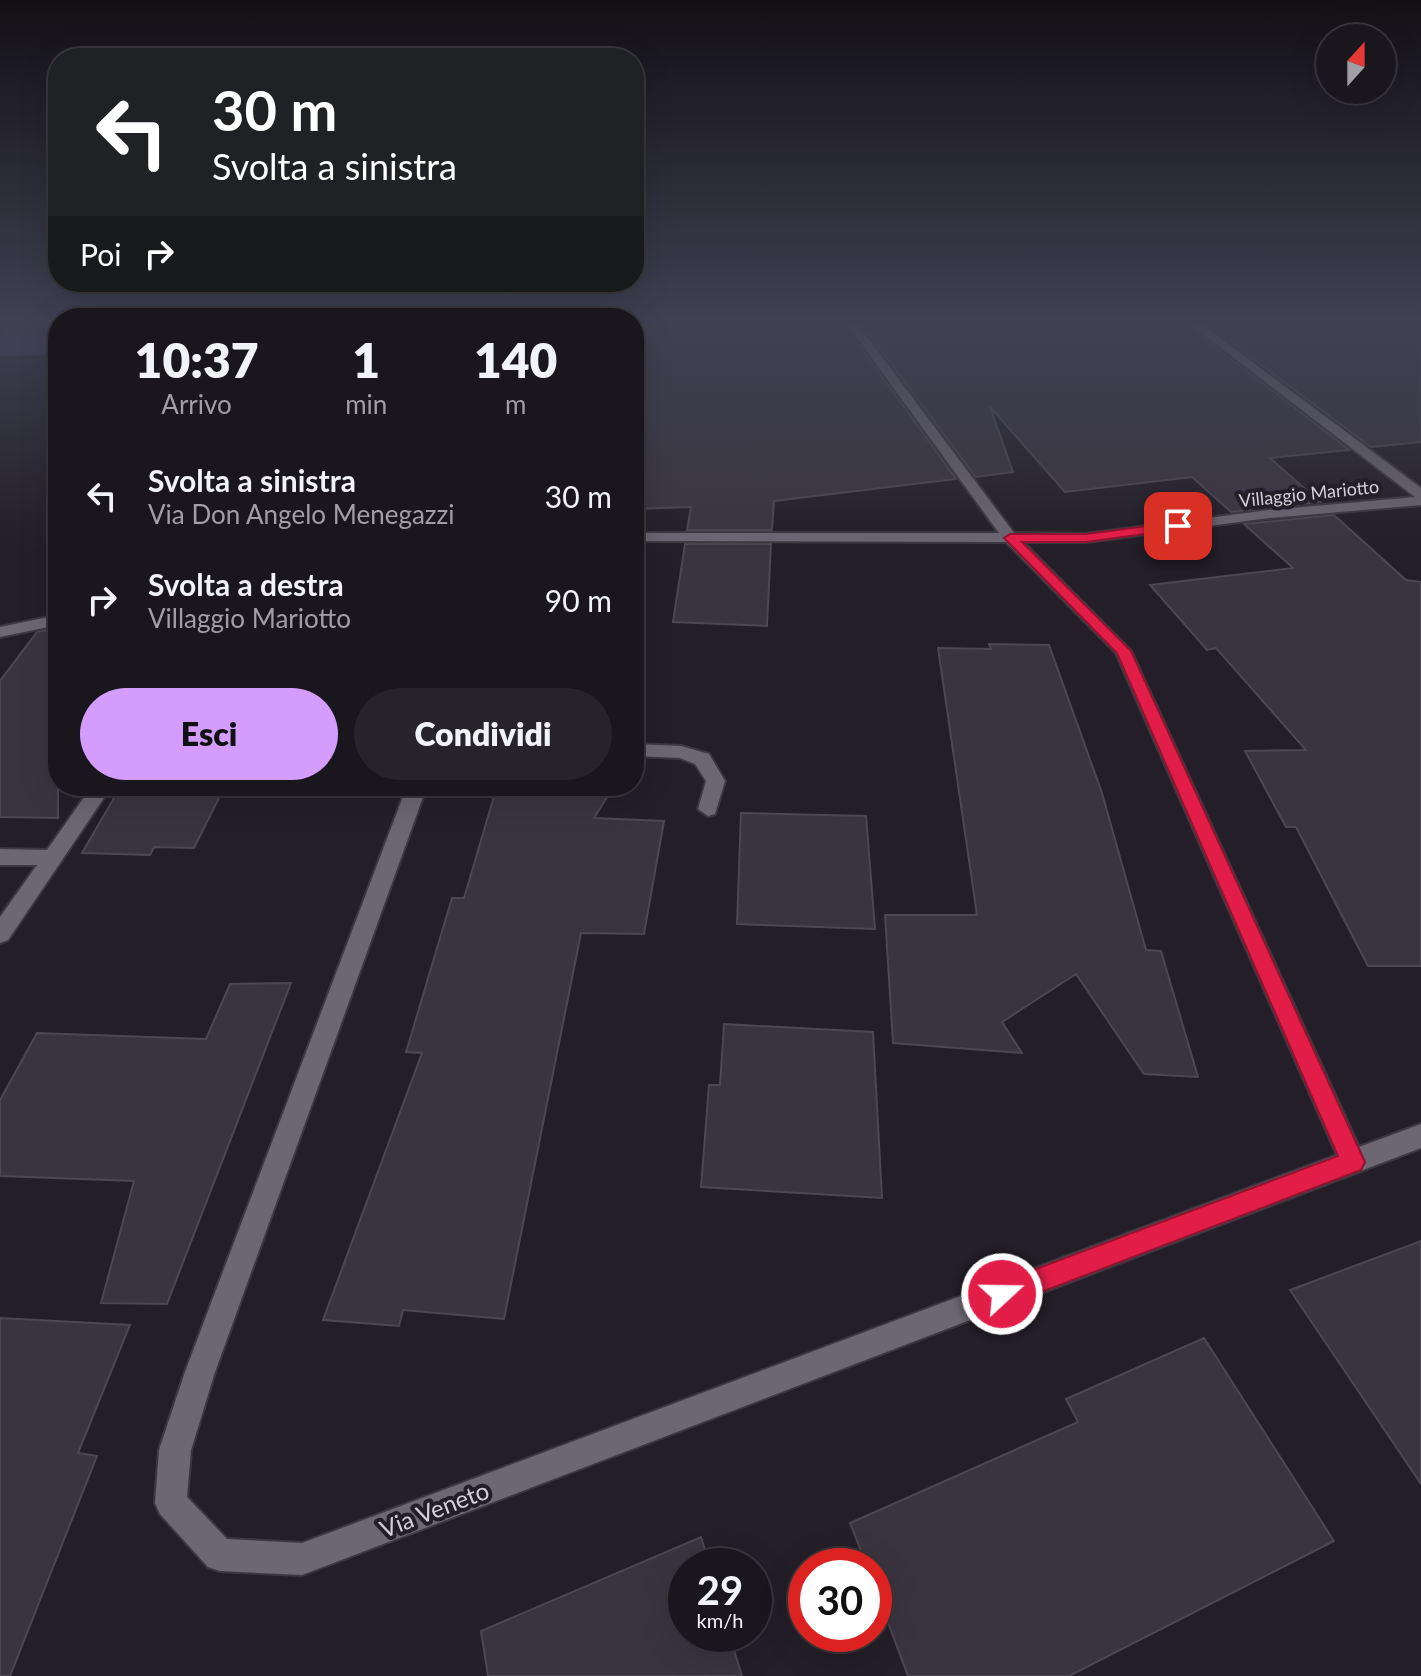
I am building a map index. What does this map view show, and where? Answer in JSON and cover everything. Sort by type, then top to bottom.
[{"type":"street","points":[[905,395],[1010,538],[1123,651],[1353,1162]]},
{"type":"street","name":"Villaggio Mariotto","points":[[1290,395],[1409,484],[1421,499]]},
{"type":"street","name":"Villaggio Mariotto","points":[[644,537],[1086,538],[1269,514],[1421,499]]},
{"type":"street","points":[[0,632],[48,622]]},
{"type":"street","points":[[644,750],[681,752],[702,759],[716,781],[708,809]]},
{"type":"street","points":[[0,934],[95,796]]},
{"type":"street","name":"Via Veneto","points":[[413,796],[200,1372],[175,1450],[171,1503],[220,1555],[302,1559],[1421,1136]]},
{"type":"street","points":[[0,857],[53,858]]},
{"type":"building","points":[[644,395],[895,395],[956,479],[774,501],[772,530],[687,530],[691,507],[644,509]]},
{"type":"building","points":[[915,395],[1279,395],[1349,450],[1270,458],[1320,502],[1231,512],[1192,477],[1065,492],[990,407],[1013,472],[976,477]]},
{"type":"building","points":[[1302,395],[1421,395],[1421,442],[1371,447]]},
{"type":"building","points":[[1334,515],[1406,580],[1421,582],[1421,966],[1368,966],[1296,827],[1286,827],[1245,751],[1306,750],[1216,648],[1207,650],[1150,585],[1293,568],[1244,524]]},
{"type":"building","points":[[685,544],[771,544],[767,626],[673,622]]},
{"type":"building","points":[[48,630],[48,796],[58,796],[58,818],[0,817],[0,681],[37,632]]},
{"type":"building","points":[[989,644],[1049,645],[1102,793],[1146,950],[1161,951],[1198,1077],[1144,1074],[1076,974],[1002,1022],[1022,1053],[893,1043],[885,915],[977,915],[938,648],[991,649]]},
{"type":"building","points":[[115,796],[220,796],[194,848],[154,847],[150,855],[82,853]]},
{"type":"building","points":[[494,796],[608,796],[594,818],[664,821],[644,934],[581,933],[504,1319],[403,1310],[399,1326],[323,1320],[422,1053],[406,1052],[452,898],[464,898]]},
{"type":"building","points":[[741,813],[866,816],[875,929],[737,924]]},
{"type":"building","points":[[291,983],[167,1304],[101,1303],[134,1181],[0,1176],[0,1100],[37,1033],[206,1039],[230,984]]},
{"type":"building","points":[[724,1024],[873,1032],[882,1198],[701,1187],[709,1085],[720,1085]]},
{"type":"building","points":[[1421,1241],[1421,1484],[1290,1290]]},
{"type":"building","points":[[0,1318],[130,1325],[78,1453],[97,1456],[10,1676],[0,1676]]},
{"type":"building","points":[[1204,1338],[1334,1541],[1069,1676],[908,1676],[892,1633],[892,1548],[860,1548],[850,1523],[1078,1422],[1066,1399]]},
{"type":"building","points":[[701,1537],[704,1548],[675,1548]]},
{"type":"building","points":[[668,1551],[668,1652],[735,1652],[742,1676],[488,1676],[481,1631]]},
{"type":"route","points":[[1002,1294],[1353,1162],[1123,651],[1010,538],[1086,538],[1178,526]]}]
